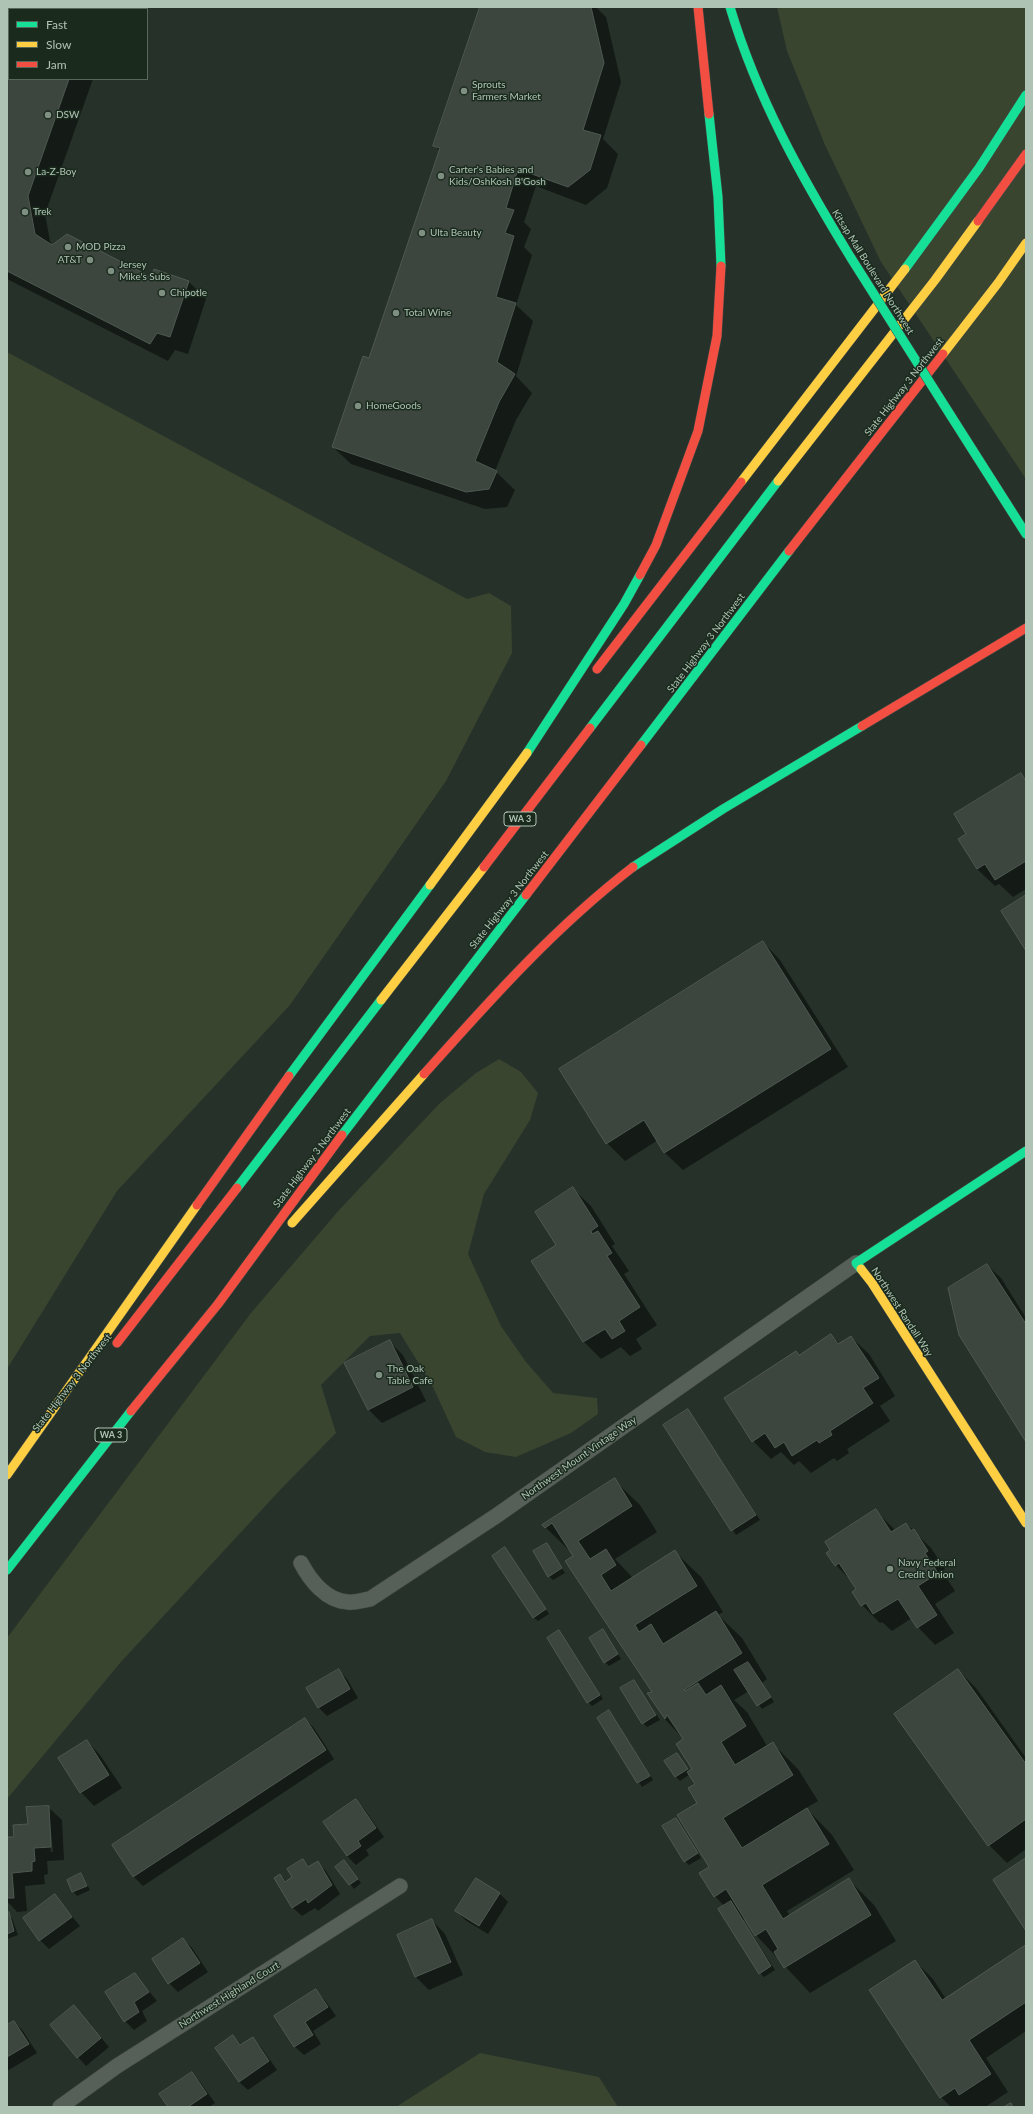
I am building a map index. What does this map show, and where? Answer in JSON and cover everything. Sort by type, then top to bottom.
[{"type":"main road","points":[[7,1475],[250,1129],[520,764],[606,634],[656,545],[669,514],[698,431],[717,336],[721,273],[718,197],[698,7]]},
{"type":"main road","name":"Kitsap Mall Boulevard Northwest","points":[[730,7],[744,54],[766,110],[799,173],[851,258],[1026,534]]},
{"type":"main road","points":[[593,675],[742,478],[901,276],[983,163],[1026,95]]},
{"type":"main road","name":"State Highway 3 Northwest","points":[[110,1352],[543,790],[836,405],[935,280],[1026,154]]},
{"type":"main road","name":"State Highway 3 Northwest","points":[[7,1570],[112,1434],[218,1304],[394,1068],[801,536],[998,283],[1026,243]]},
{"type":"main road","points":[[998,283],[1026,250]]},
{"type":"main road","points":[[218,1304],[489,1001],[563,926],[602,891],[643,859],[723,809],[1026,628]]},
{"type":"main road","points":[[520,764],[574,699]]},
{"type":"main road","name":"Northwest Randall Way","points":[[1026,1151],[856,1263],[872,1283],[1026,1523]]},
{"type":"main road","name":"State Highway 3 Northwest","points":[[7,1480],[62,1413]]},
{"type":"street","name":"Northwest Mount Vintage Way","points":[[301,1562],[307,1575],[326,1595],[348,1602],[370,1599],[496,1516],[856,1263]]},
{"type":"street","name":"Northwest Highland Court","points":[[60,2107],[117,2066],[400,1886]]},
{"type":"green space","points":[[777,7],[1026,7],[1026,479],[881,262],[825,145],[787,51]]},
{"type":"green space","points":[[7,352],[467,599],[489,593],[511,606],[512,653],[446,781],[290,1005],[117,1191],[7,1369]]},
{"type":"green space","points":[[499,1059],[521,1072],[538,1093],[530,1120],[484,1194],[468,1254],[501,1326],[526,1362],[553,1393],[597,1398],[598,1414],[571,1433],[516,1457],[485,1452],[456,1437],[432,1385],[400,1333],[370,1336],[321,1385],[336,1433],[281,1489],[120,1663],[7,1799],[7,1638],[251,1313],[340,1209],[440,1103],[476,1073]]},
{"type":"green space","points":[[480,2053],[599,2077],[618,2107],[396,2107]]},
{"type":"building","points":[[7,7],[95,7],[8,8],[8,80],[69,80],[28,196],[35,234],[52,245],[67,234],[151,277],[154,269],[189,281],[170,337],[157,333],[150,344],[7,271]]},
{"type":"building","points":[[480,7],[591,7],[604,63],[583,130],[601,135],[590,170],[568,187],[518,169],[506,208],[514,210],[505,233],[514,236],[496,297],[516,303],[497,362],[515,374],[499,402],[475,461],[497,471],[489,489],[466,492],[332,447],[363,356],[369,358],[440,148],[433,146]]},
{"type":"building","points":[[1021,773],[1026,781],[1026,861],[995,880],[985,864],[977,869],[958,839],[966,834],[954,814]]},
{"type":"building","points":[[1026,895],[1026,951],[1001,911]]},
{"type":"building","points":[[763,941],[831,1049],[664,1153],[644,1120],[606,1144],[559,1069]]},
{"type":"building","points":[[573,1187],[598,1226],[591,1231],[592,1234],[598,1231],[612,1253],[607,1256],[640,1307],[619,1321],[625,1331],[612,1339],[605,1329],[583,1342],[531,1261],[556,1245],[535,1212]]},
{"type":"building","points":[[987,1264],[1026,1324],[1026,1442],[959,1335],[948,1288]]},
{"type":"building","points":[[831,1334],[838,1344],[851,1336],[879,1378],[863,1388],[873,1403],[830,1431],[832,1435],[819,1443],[817,1440],[792,1456],[784,1442],[775,1448],[765,1433],[752,1442],[724,1398],[796,1351],[799,1355]]},
{"type":"building","name":"The Oak Table Cafe","points":[[390,1340],[413,1387],[368,1410],[344,1363]]},
{"type":"building","points":[[688,1409],[756,1515],[731,1531],[663,1425]]},
{"type":"building","points":[[615,1478],[632,1506],[578,1541],[590,1559],[606,1549],[616,1565],[601,1575],[611,1591],[675,1550],[697,1586],[635,1625],[639,1632],[651,1624],[663,1644],[716,1611],[742,1653],[684,1690],[685,1691],[698,1683],[706,1695],[721,1685],[746,1726],[721,1742],[735,1765],[773,1742],[793,1775],[723,1818],[742,1848],[807,1808],[829,1844],[762,1885],[783,1919],[849,1878],[871,1915],[784,1968],[774,1952],[778,1949],[766,1929],[755,1936],[726,1889],[714,1897],[699,1873],[709,1867],[677,1815],[697,1803],[688,1788],[695,1784],[687,1772],[692,1769],[676,1744],[683,1739],[667,1715],[665,1719],[647,1693],[652,1692],[565,1561],[573,1556],[552,1523],[545,1528],[542,1525]]},
{"type":"building","name":"Navy Federal Credit Union","points":[[876,1509],[891,1532],[906,1523],[911,1531],[914,1529],[928,1551],[925,1553],[938,1573],[918,1586],[937,1615],[917,1628],[898,1599],[873,1614],[866,1603],[861,1606],[852,1592],[856,1589],[839,1563],[835,1566],[826,1553],[830,1550],[825,1542]]},
{"type":"building","points":[[547,1543],[562,1568],[548,1577],[533,1551]]},
{"type":"building","points":[[505,1547],[546,1609],[533,1618],[492,1556]]},
{"type":"building","points":[[603,1629],[618,1654],[604,1663],[589,1638]]},
{"type":"building","points":[[559,1630],[600,1695],[587,1703],[547,1638]]},
{"type":"building","points":[[748,1662],[771,1697],[757,1706],[734,1670]]},
{"type":"building","points":[[339,1669],[350,1689],[318,1708],[306,1688]]},
{"type":"building","points":[[958,1669],[1026,1764],[1026,1819],[988,1846],[894,1714]]},
{"type":"building","points":[[634,1680],[656,1715],[642,1724],[620,1688]]},
{"type":"building","points":[[609,1710],[650,1776],[637,1783],[597,1718]]},
{"type":"building","points":[[305,1718],[326,1750],[133,1877],[112,1845]]},
{"type":"building","points":[[87,1740],[109,1775],[80,1793],[58,1758]]},
{"type":"building","points":[[677,1753],[688,1769],[675,1777],[664,1761]]},
{"type":"building","points":[[356,1799],[376,1828],[358,1841],[361,1846],[347,1856],[323,1822]]},
{"type":"building","points":[[49,1806],[51,1847],[34,1848],[35,1861],[32,1862],[32,1871],[12,1873],[14,1898],[7,1898],[7,1837],[14,1837],[13,1825],[28,1824],[26,1807]]},
{"type":"building","points":[[676,1818],[698,1853],[684,1862],[662,1826]]},
{"type":"building","points":[[1026,1858],[1026,1931],[993,1880]]},
{"type":"building","points":[[303,1859],[308,1867],[318,1861],[332,1885],[308,1903],[306,1899],[292,1908],[274,1878],[280,1874],[285,1882],[292,1877],[287,1869]]},
{"type":"building","points":[[344,1860],[358,1879],[349,1885],[335,1867]]},
{"type":"building","points":[[81,1873],[87,1886],[72,1892],[67,1880]]},
{"type":"building","points":[[476,1878],[500,1893],[479,1926],[455,1911]]},
{"type":"building","points":[[55,1894],[72,1917],[39,1941],[23,1918]]},
{"type":"building","points":[[731,1901],[771,1966],[759,1974],[718,1909]]},
{"type":"building","points":[[9,1912],[14,1931],[7,1934],[7,1913]]},
{"type":"building","points":[[432,1919],[451,1962],[415,1977],[397,1935]]},
{"type":"building","points":[[183,1938],[200,1963],[168,1984],[152,1959]]},
{"type":"building","points":[[1026,1945],[1026,2002],[969,2040],[991,2074],[959,2095],[955,2088],[940,2098],[869,1990],[915,1960],[942,2000]]},
{"type":"building","points":[[135,1973],[149,1992],[134,2002],[139,2012],[124,2022],[105,1992]]},
{"type":"building","points":[[316,1989],[328,2007],[305,2022],[313,2035],[294,2047],[274,2016]]},
{"type":"building","points":[[74,2005],[101,2038],[77,2058],[50,2025]]},
{"type":"building","points":[[14,2021],[29,2044],[7,2057],[7,2025]]},
{"type":"building","points":[[233,2035],[240,2045],[253,2037],[269,2061],[239,2082],[215,2048]]},
{"type":"building","points":[[192,2072],[207,2094],[188,2107],[168,2107],[159,2094]]},
{"type":"building","points":[[1011,2103],[1013,2107],[1004,2107]]},
{"type":"traffic: fast","points":[[730,7],[753,73],[782,137],[815,198],[851,258]]},
{"type":"traffic: fast","points":[[905,269],[979,168],[1026,95]]},
{"type":"traffic: fast","points":[[709,114],[718,197],[721,266]]},
{"type":"traffic: fast","points":[[851,258],[951,416]]},
{"type":"traffic: fast","points":[[951,416],[1026,534]]},
{"type":"traffic: fast","points":[[590,728],[778,481]]},
{"type":"traffic: fast","points":[[641,745],[789,551]]},
{"type":"traffic: fast","points":[[527,753],[624,604],[640,575]]},
{"type":"traffic: fast","points":[[633,867],[723,809],[862,726]]},
{"type":"traffic: fast","points":[[289,1076],[430,885]]},
{"type":"traffic: fast","points":[[342,1135],[526,895]]},
{"type":"traffic: fast","points":[[237,1188],[381,1000]]},
{"type":"traffic: fast","points":[[861,1269],[856,1263],[1026,1151]]},
{"type":"traffic: fast","points":[[7,1570],[131,1411]]},
{"type":"traffic: slow","points":[[778,481],[935,280],[978,221]]},
{"type":"traffic: slow","points":[[943,354],[998,283],[1026,243]]},
{"type":"traffic: slow","points":[[741,482],[905,269]]},
{"type":"traffic: slow","points":[[430,885],[527,753]]},
{"type":"traffic: slow","points":[[381,1000],[484,867]]},
{"type":"traffic: slow","points":[[292,1223],[424,1074]]},
{"type":"traffic: slow","points":[[7,1475],[197,1205]]},
{"type":"traffic: slow","points":[[861,1269],[872,1283],[1026,1523]]},
{"type":"traffic: jam","points":[[698,7],[709,114]]},
{"type":"traffic: jam","points":[[978,221],[1026,154]]},
{"type":"traffic: jam","points":[[640,575],[656,545],[698,431],[717,336],[721,266]]},
{"type":"traffic: jam","points":[[789,551],[943,354]]},
{"type":"traffic: jam","points":[[597,669],[741,482]]},
{"type":"traffic: jam","points":[[862,726],[1026,628]]},
{"type":"traffic: jam","points":[[484,867],[590,728]]},
{"type":"traffic: jam","points":[[526,895],[641,745]]},
{"type":"traffic: jam","points":[[424,1074],[524,965],[550,939],[604,890],[633,867]]},
{"type":"traffic: jam","points":[[197,1205],[289,1076]]},
{"type":"traffic: jam","points":[[131,1411],[218,1304],[342,1135]]},
{"type":"traffic: jam","points":[[117,1343],[237,1188]]},
{"type":"place","name":"Sprouts Farmers Market","points":[[464,91]]},
{"type":"place","name":"DSW","points":[[48,115]]},
{"type":"place","name":"La-Z-Boy","points":[[28,172]]},
{"type":"place","name":"Carter's Babies and Kids/OshKosh B'Gosh","points":[[441,176]]},
{"type":"place","name":"Trek","points":[[25,212]]},
{"type":"place","name":"Ulta Beauty","points":[[422,233]]},
{"type":"place","name":"MOD Pizza","points":[[68,247]]},
{"type":"place","name":"AT&T","points":[[90,260]]},
{"type":"place","name":"Jersey Mike's Subs","points":[[111,271]]},
{"type":"place","name":"Chipotle","points":[[162,293]]},
{"type":"place","name":"Total Wine","points":[[396,313]]},
{"type":"place","name":"HomeGoods","points":[[358,406]]},
{"type":"place","name":"The Oak Table Cafe","points":[[379,1375]]},
{"type":"place","name":"Navy Federal Credit Union","points":[[890,1569]]}]
